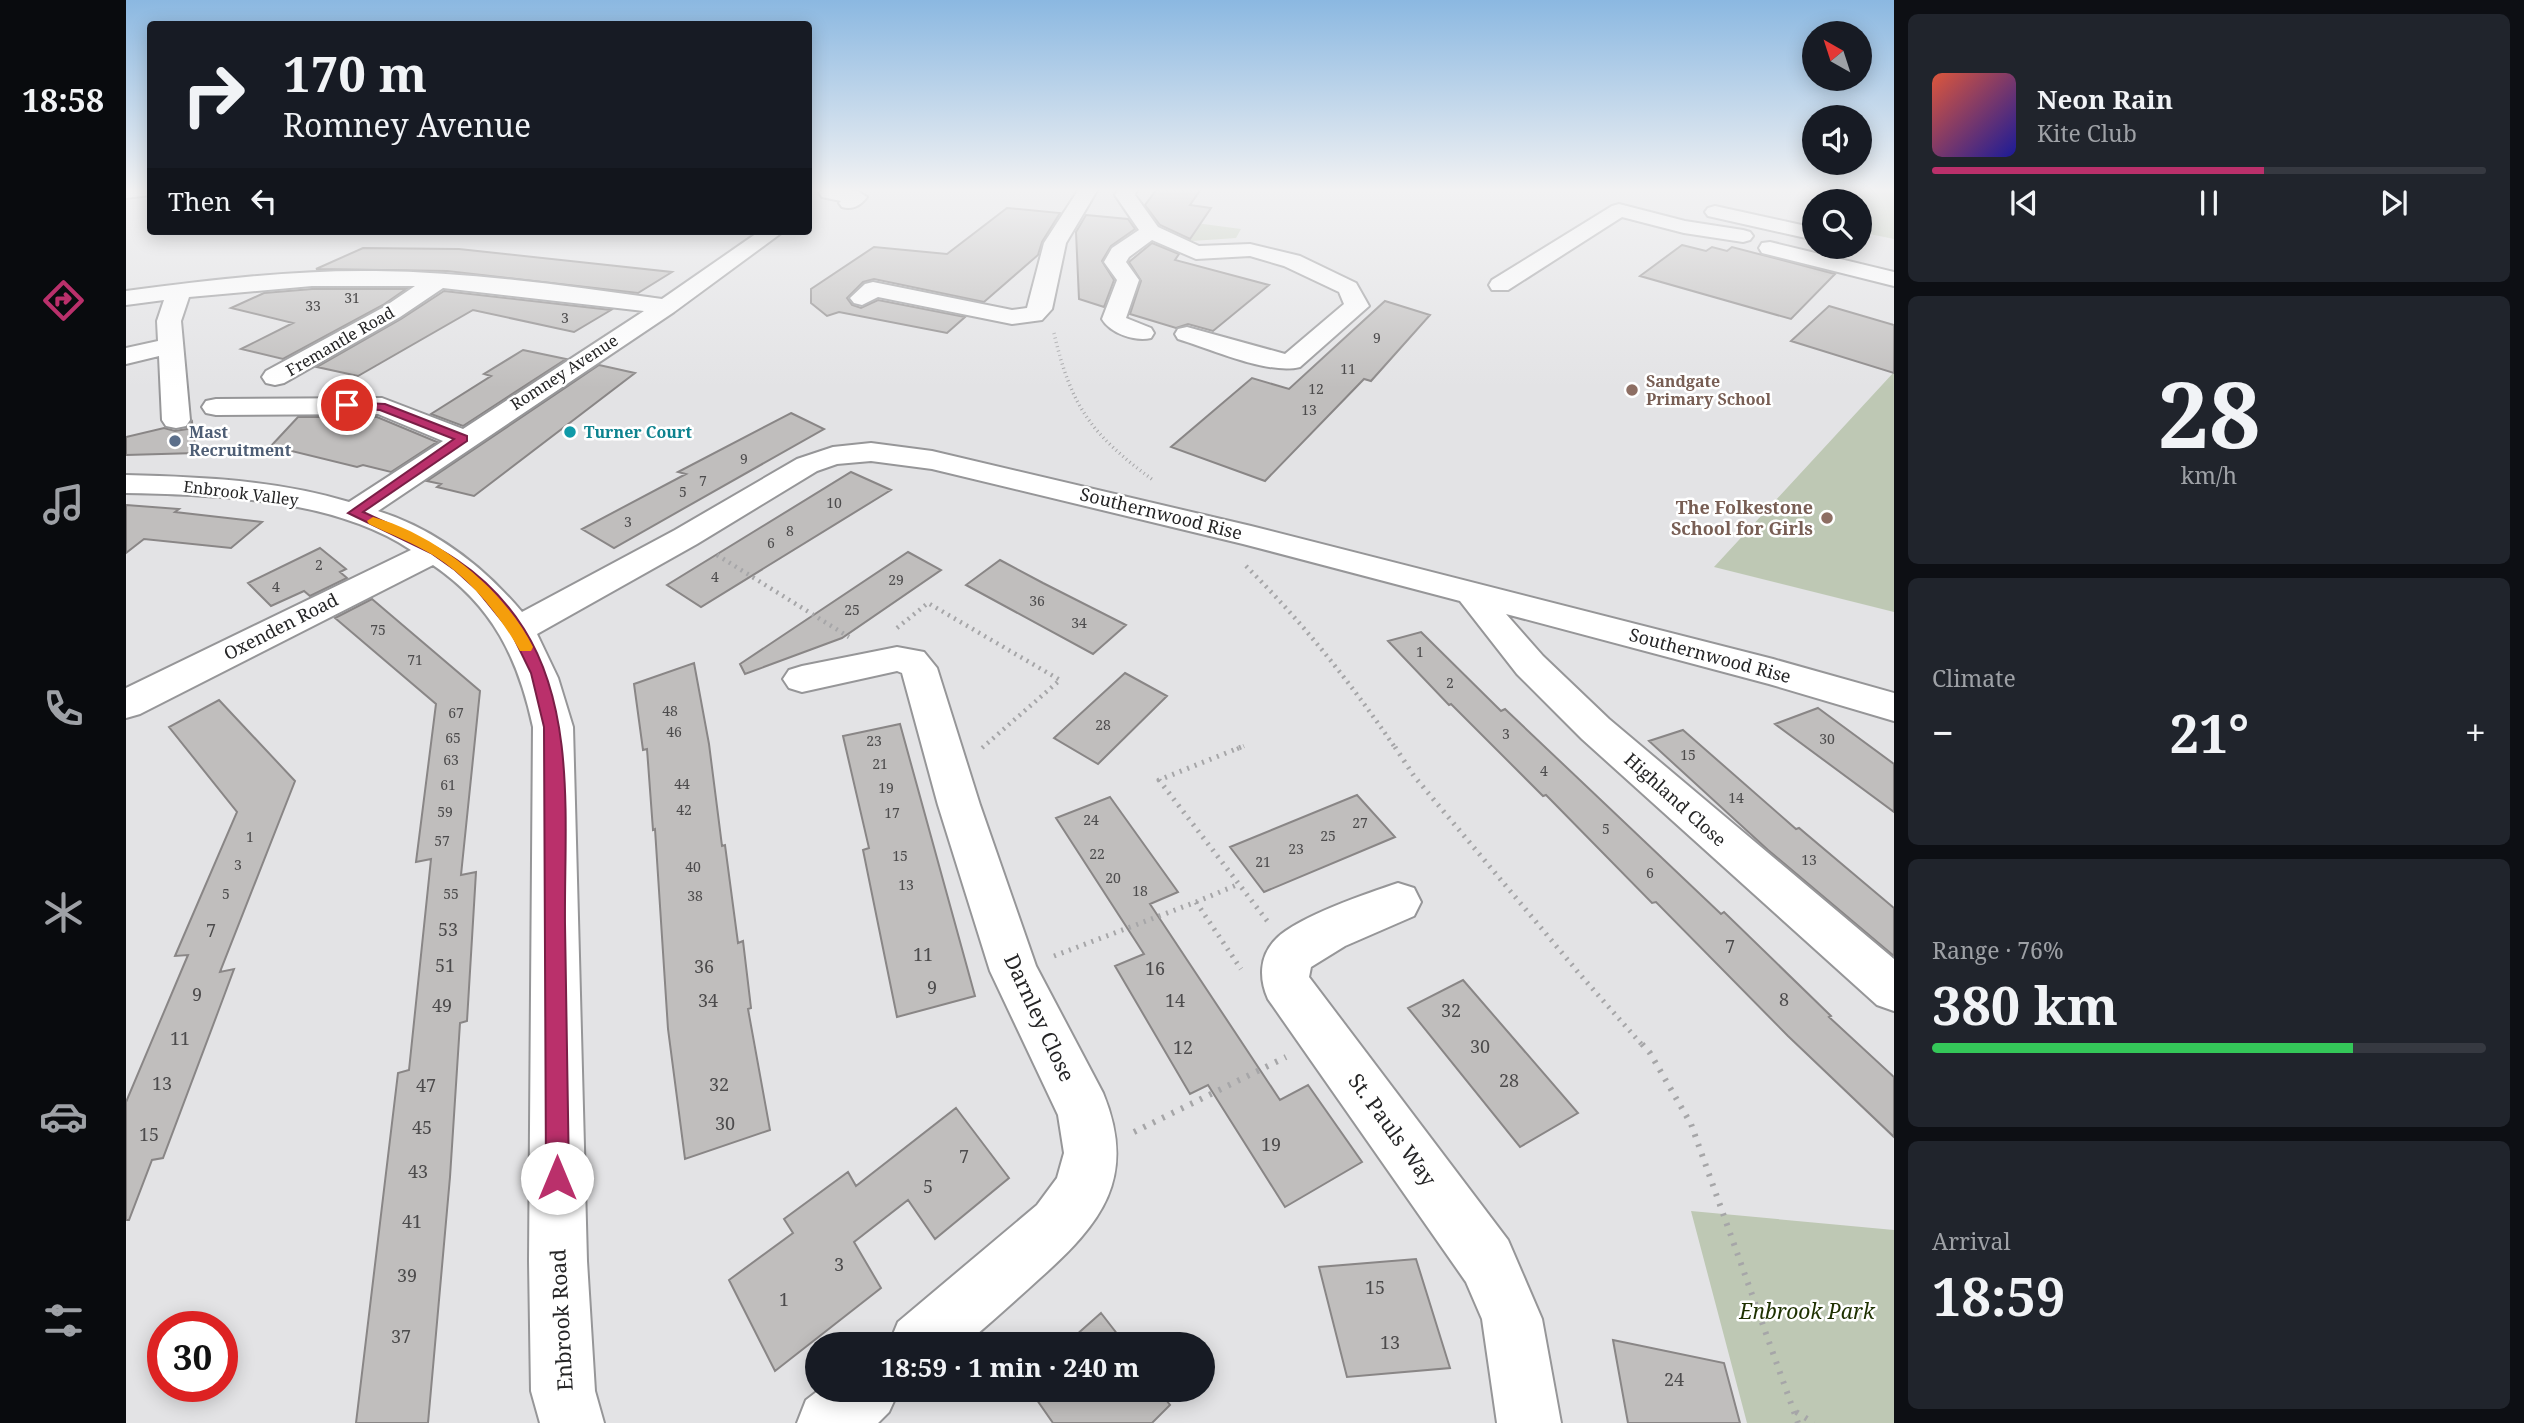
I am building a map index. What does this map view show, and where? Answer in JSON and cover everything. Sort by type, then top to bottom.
[{"type":"street","name":"Romney Avenue","points":[[354,513],[666,307],[739,255]]},
{"type":"street","points":[[873,289],[1012,317],[1029,317],[1040,309],[1052,255]]},
{"type":"street","points":[[1119,255],[1115,262],[1128,280],[1114,319],[1116,323],[1142,333]]},
{"type":"street","points":[[1187,334],[1276,361],[1291,362],[1357,306],[1348,288],[1292,261],[1271,255]]},
{"type":"street","points":[[1500,285],[1547,255]]},
{"type":"street","points":[[1799,255],[1894,279]]},
{"type":"street","name":"Fremantle Road","points":[[126,298],[259,282],[333,278],[439,280],[666,307]]},
{"type":"street","name":"Fremantle Road","points":[[275,377],[392,312],[439,280]]},
{"type":"street","points":[[176,420],[169,321],[179,290]]},
{"type":"street","points":[[126,356],[171,346]]},
{"type":"street","points":[[216,407],[382,406],[463,439]]},
{"type":"street","name":"Southernwood Rise","points":[[517,630],[686,537],[807,466],[833,456],[871,452],[932,460],[1229,531],[1835,689],[1894,707]]},
{"type":"street","name":"Enbrook Valley","points":[[126,484],[210,485],[283,495],[354,513]]},
{"type":"street","name":"Enbrook Road","points":[[354,513],[436,551],[460,567],[482,587],[517,630],[539,673],[552,727],[558,1261],[563,1391],[572,1423]]},
{"type":"street","name":"Oxenden Road","points":[[126,705],[436,551]]},
{"type":"street","name":"Highland Close","points":[[1472,594],[1528,664],[1592,726],[1702,825],[1894,989]]},
{"type":"street","name":"Darnley Close","points":[[802,678],[897,659],[911,661],[922,675],[950,775],[1014,971],[1084,1112],[1091,1153],[1082,1192],[1056,1225],[934,1332]]},
{"type":"street","name":"Southernwood Rise","points":[[1835,689],[1894,733]]},
{"type":"street","points":[[1291,972],[1398,902]]},
{"type":"street","name":"St. Pauls Way","points":[[1291,972],[1325,1038],[1487,1261],[1512,1319],[1530,1423]]},
{"type":"street","points":[[829,1423],[853,1402]]},
{"type":"path","points":[[1029,317],[1050,327],[1054,332],[1068,386],[1082,411],[1122,458],[1154,482]]},
{"type":"path","points":[[1229,531],[1240,559],[1292,612],[1352,684],[1415,776],[1583,978],[1650,1054],[1691,1124],[1798,1423]]},
{"type":"path","points":[[686,537],[773,587],[859,643]]},
{"type":"path","points":[[889,634],[928,603],[1060,680],[950,775]]},
{"type":"path","points":[[1196,902],[1246,977],[1291,972],[1239,884],[1160,780],[1244,746]]},
{"type":"path","points":[[1014,971],[1239,884]]},
{"type":"path","points":[[1091,1153],[1325,1038]]},
{"type":"path","points":[[1795,1411],[1814,1423]]},
{"type":"green space","name":"The Folkestone School for Girls","points":[[1894,372],[1894,612],[1714,567]]},
{"type":"green space","name":"Enbrook Park","points":[[1691,1211],[1894,1230],[1894,1423],[1747,1423]]},
{"type":"building","points":[[346,255],[518,255],[672,272],[638,293],[447,271],[316,269]]},
{"type":"building","points":[[861,255],[1038,255],[984,302],[874,279],[863,282],[847,298],[852,305],[861,308],[878,300],[965,317],[947,333],[839,312],[827,316],[811,303],[811,289]]},
{"type":"building","points":[[1077,255],[1105,255],[1102,261],[1114,280],[1104,307],[1079,299]]},
{"type":"building","points":[[1137,255],[1178,255],[1175,260],[1269,285],[1213,331],[1188,324],[1176,328],[1130,314],[1141,281],[1129,262]]},
{"type":"building","points":[[1668,255],[1764,255],[1835,274],[1791,319],[1640,276]]},
{"type":"building","points":[[312,289],[406,289],[383,305],[283,359],[241,349],[293,323],[231,308],[264,293]]},
{"type":"building","points":[[444,291],[611,310],[574,332],[473,310],[358,376],[317,367]]},
{"type":"building","points":[[1385,301],[1430,315],[1371,381],[1364,379],[1265,481],[1171,447],[1252,378],[1289,389]]},
{"type":"building","points":[[1829,306],[1894,325],[1894,373],[1791,341]]},
{"type":"building","points":[[523,350],[566,359],[463,426],[431,414],[491,376],[484,374]]},
{"type":"building","name":"Turner Court","points":[[599,365],[635,373],[474,496],[437,487],[441,484],[427,481]]},
{"type":"building","points":[[791,413],[824,429],[614,548],[582,529],[686,474],[678,472]]},
{"type":"building","points":[[298,417],[377,417],[437,442],[391,472],[363,465],[357,467],[271,446]]},
{"type":"building","points":[[192,422],[196,453],[126,455],[126,437],[164,428],[175,431],[187,429]]},
{"type":"building","points":[[851,472],[891,490],[701,607],[667,585]]},
{"type":"building","points":[[126,505],[179,509],[175,512],[262,522],[231,548],[144,539],[126,553]]},
{"type":"building","points":[[320,548],[346,569],[340,572],[347,578],[310,596],[304,591],[271,606],[248,583]]},
{"type":"building","points":[[908,552],[941,570],[842,638],[745,674],[740,664]]},
{"type":"building","points":[[1000,560],[1126,625],[1093,654],[966,585]]},
{"type":"building","points":[[372,599],[480,691],[461,875],[476,872],[467,1021],[460,1023],[450,1177],[428,1423],[356,1423],[398,1073],[409,1070],[431,859],[416,862],[436,704],[335,618]]},
{"type":"building","points":[[1421,632],[1501,711],[1505,709],[1721,914],[1724,912],[1831,1016],[1829,1017],[1894,1077],[1894,1137],[1788,1036],[1656,902],[1652,903],[1546,795],[1543,796],[1451,704],[1449,705],[1388,641]]},
{"type":"building","points":[[694,663],[709,744],[722,846],[725,845],[738,943],[743,941],[751,1008],[748,1009],[770,1130],[685,1159],[668,1029],[647,749],[643,750],[634,684]]},
{"type":"building","points":[[1125,673],[1167,696],[1098,764],[1054,738]]},
{"type":"building","points":[[219,700],[295,781],[220,972],[234,969],[163,1158],[152,1160],[129,1220],[126,1220],[126,1102],[188,955],[175,956],[237,812],[169,727]]},
{"type":"building","points":[[1818,708],[1894,764],[1894,812],[1775,724]]},
{"type":"building","points":[[900,724],[975,996],[897,1017],[863,850],[869,848],[843,736]]},
{"type":"building","points":[[1683,730],[1796,829],[1799,828],[1894,908],[1894,956],[1768,850],[1649,741]]},
{"type":"building","points":[[1357,795],[1395,837],[1264,892],[1230,847]]},
{"type":"building","points":[[1110,797],[1178,892],[1150,904],[1280,1100],[1308,1085],[1362,1162],[1285,1207],[1208,1085],[1190,1094],[1115,966],[1144,954],[1056,818]]},
{"type":"building","points":[[1463,980],[1578,1113],[1520,1147],[1408,1008]]},
{"type":"building","points":[[956,1108],[1009,1178],[935,1239],[908,1200],[854,1242],[881,1288],[825,1332],[805,1332],[805,1348],[775,1371],[729,1280],[793,1233],[784,1219],[848,1172],[856,1186]]},
{"type":"building","points":[[1416,1259],[1450,1368],[1347,1377],[1319,1267]]},
{"type":"building","points":[[1101,1313],[1116,1332],[1080,1332]]},
{"type":"building","points":[[1613,1340],[1724,1363],[1740,1423],[1628,1423]]},
{"type":"building","points":[[1038,1402],[1168,1402],[1170,1405],[1152,1423],[1053,1423]]},
{"type":"slow traffic","points":[[373,521],[436,551],[460,567],[482,587],[517,630],[526,647]]},
{"type":"place","name":"Sandgate Primary School","points":[[1632,390]]},
{"type":"place","name":"Turner Court","points":[[570,432]]},
{"type":"place","name":"Mast Recruitment","points":[[175,441]]},
{"type":"place","name":"The Folkestone School for Girls","points":[[1827,518]]},
{"type":"route","points":[[347,405],[382,406],[463,439],[354,513],[436,551],[460,567],[482,587],[517,630],[539,673],[547,701],[552,727],[555,799],[557,1178]]}]
